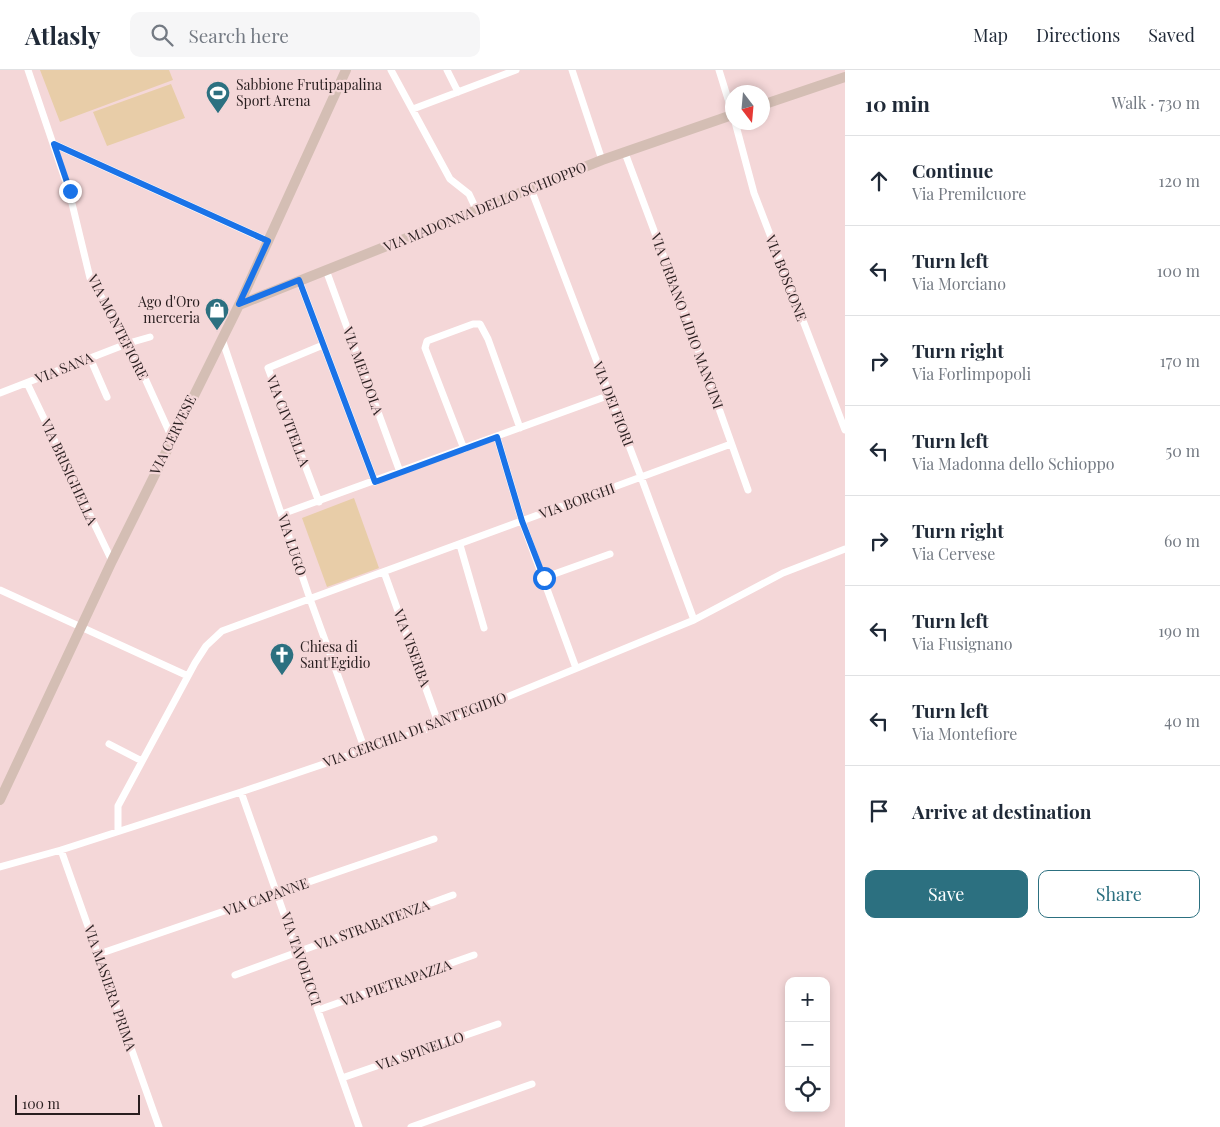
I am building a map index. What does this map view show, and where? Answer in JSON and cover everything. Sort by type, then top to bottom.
[{"type":"main road","name":"VIA CERVESE","points":[[0,800],[112,561],[239,304],[346,70]]},
{"type":"main road","points":[[770,102],[845,78]]},
{"type":"main road","name":"VIA MADONNA DELLO SCHIOPPO","points":[[239,304],[602,160],[725,116]]},
{"type":"street","name":"VIA MONTEFIORE","points":[[28,70],[70,191],[90,278],[128,343],[172,438]]},
{"type":"street","points":[[391,70],[450,179],[468,194],[477,211]]},
{"type":"street","points":[[447,70],[458,92]]},
{"type":"street","points":[[413,109],[513,70]]},
{"type":"street","points":[[572,70],[602,160]]},
{"type":"street","points":[[719,70],[725,90]]},
{"type":"street","name":"VIA BOSCONE","points":[[738,130],[754,193],[845,430]]},
{"type":"street","points":[[54,144],[268,241]]},
{"type":"street","name":"VIA URBANO LIDIO MANCINI","points":[[624,153],[748,490]]},
{"type":"street","name":"VIA DEI FIORI","points":[[531,189],[694,620]]},
{"type":"street","name":"VIA MELDOLA","points":[[326,270],[400,472]]},
{"type":"street","points":[[299,280],[375,482]]},
{"type":"street","points":[[464,449],[425,348],[427,341],[434,338],[473,324],[480,324],[488,338],[520,428]]},
{"type":"street","name":"VIA SANA","points":[[0,393],[150,336]]},
{"type":"street","name":"VIA LUGO","points":[[222,338],[310,599],[366,750]]},
{"type":"street","name":"VIA CIVITELLA","points":[[319,502],[268,368],[323,345]]},
{"type":"street","points":[[90,358],[107,397]]},
{"type":"street","name":"VIA BRISIGHELLA","points":[[27,383],[112,561]]},
{"type":"street","points":[[282,514],[375,482],[610,395]]},
{"type":"street","points":[[497,437],[522,521],[576,668]]},
{"type":"street","name":"VIA BORGHI","points":[[118,831],[118,806],[188,676],[206,646],[222,631],[731,444]]},
{"type":"street","points":[[460,545],[484,628]]},
{"type":"street","name":"VIA CERCHIA DI SANT'EGIDIO","points":[[0,867],[61,850],[241,792],[439,724],[694,620],[783,573],[845,548]]},
{"type":"street","points":[[544,578],[610,554]]},
{"type":"street","name":"VIA VISERBA","points":[[384,572],[439,724]]},
{"type":"street","points":[[0,590],[188,676]]},
{"type":"street","points":[[109,744],[142,761]]},
{"type":"street","name":"VIA TAVOLICCI","points":[[241,792],[299,952],[359,1127]]},
{"type":"street","name":"VIA CAPANNE","points":[[99,954],[434,839]]},
{"type":"street","name":"VIA MASIERA PRIMA","points":[[61,850],[159,1127]]},
{"type":"street","name":"VIA STRABATENZA","points":[[235,975],[453,896]]},
{"type":"street","name":"VIA PIETRAPAZZA","points":[[318,1010],[474,956]]},
{"type":"street","name":"VIA SPINELLO","points":[[342,1078],[498,1024]]},
{"type":"street","points":[[411,1127],[532,1084]]},
{"type":"shaded area","points":[[40,70],[169,70],[173,80],[60,122]]},
{"type":"shaded area","points":[[171,84],[185,118],[107,146],[93,112]]},
{"type":"shaded area","points":[[354,498],[379,568],[327,587],[302,518]]},
{"type":"place","name":"Sabbione Frutipapalina Sport Arena","points":[[218,114]]},
{"type":"place","name":"Ago d'Oro merceria","points":[[217,331]]},
{"type":"place","name":"Chiesa di Sant'Egidio","points":[[282,676]]},
{"type":"route","points":[[70,191],[54,144],[268,241],[239,304],[299,280],[375,482],[497,437],[522,521],[544,578]]}]
